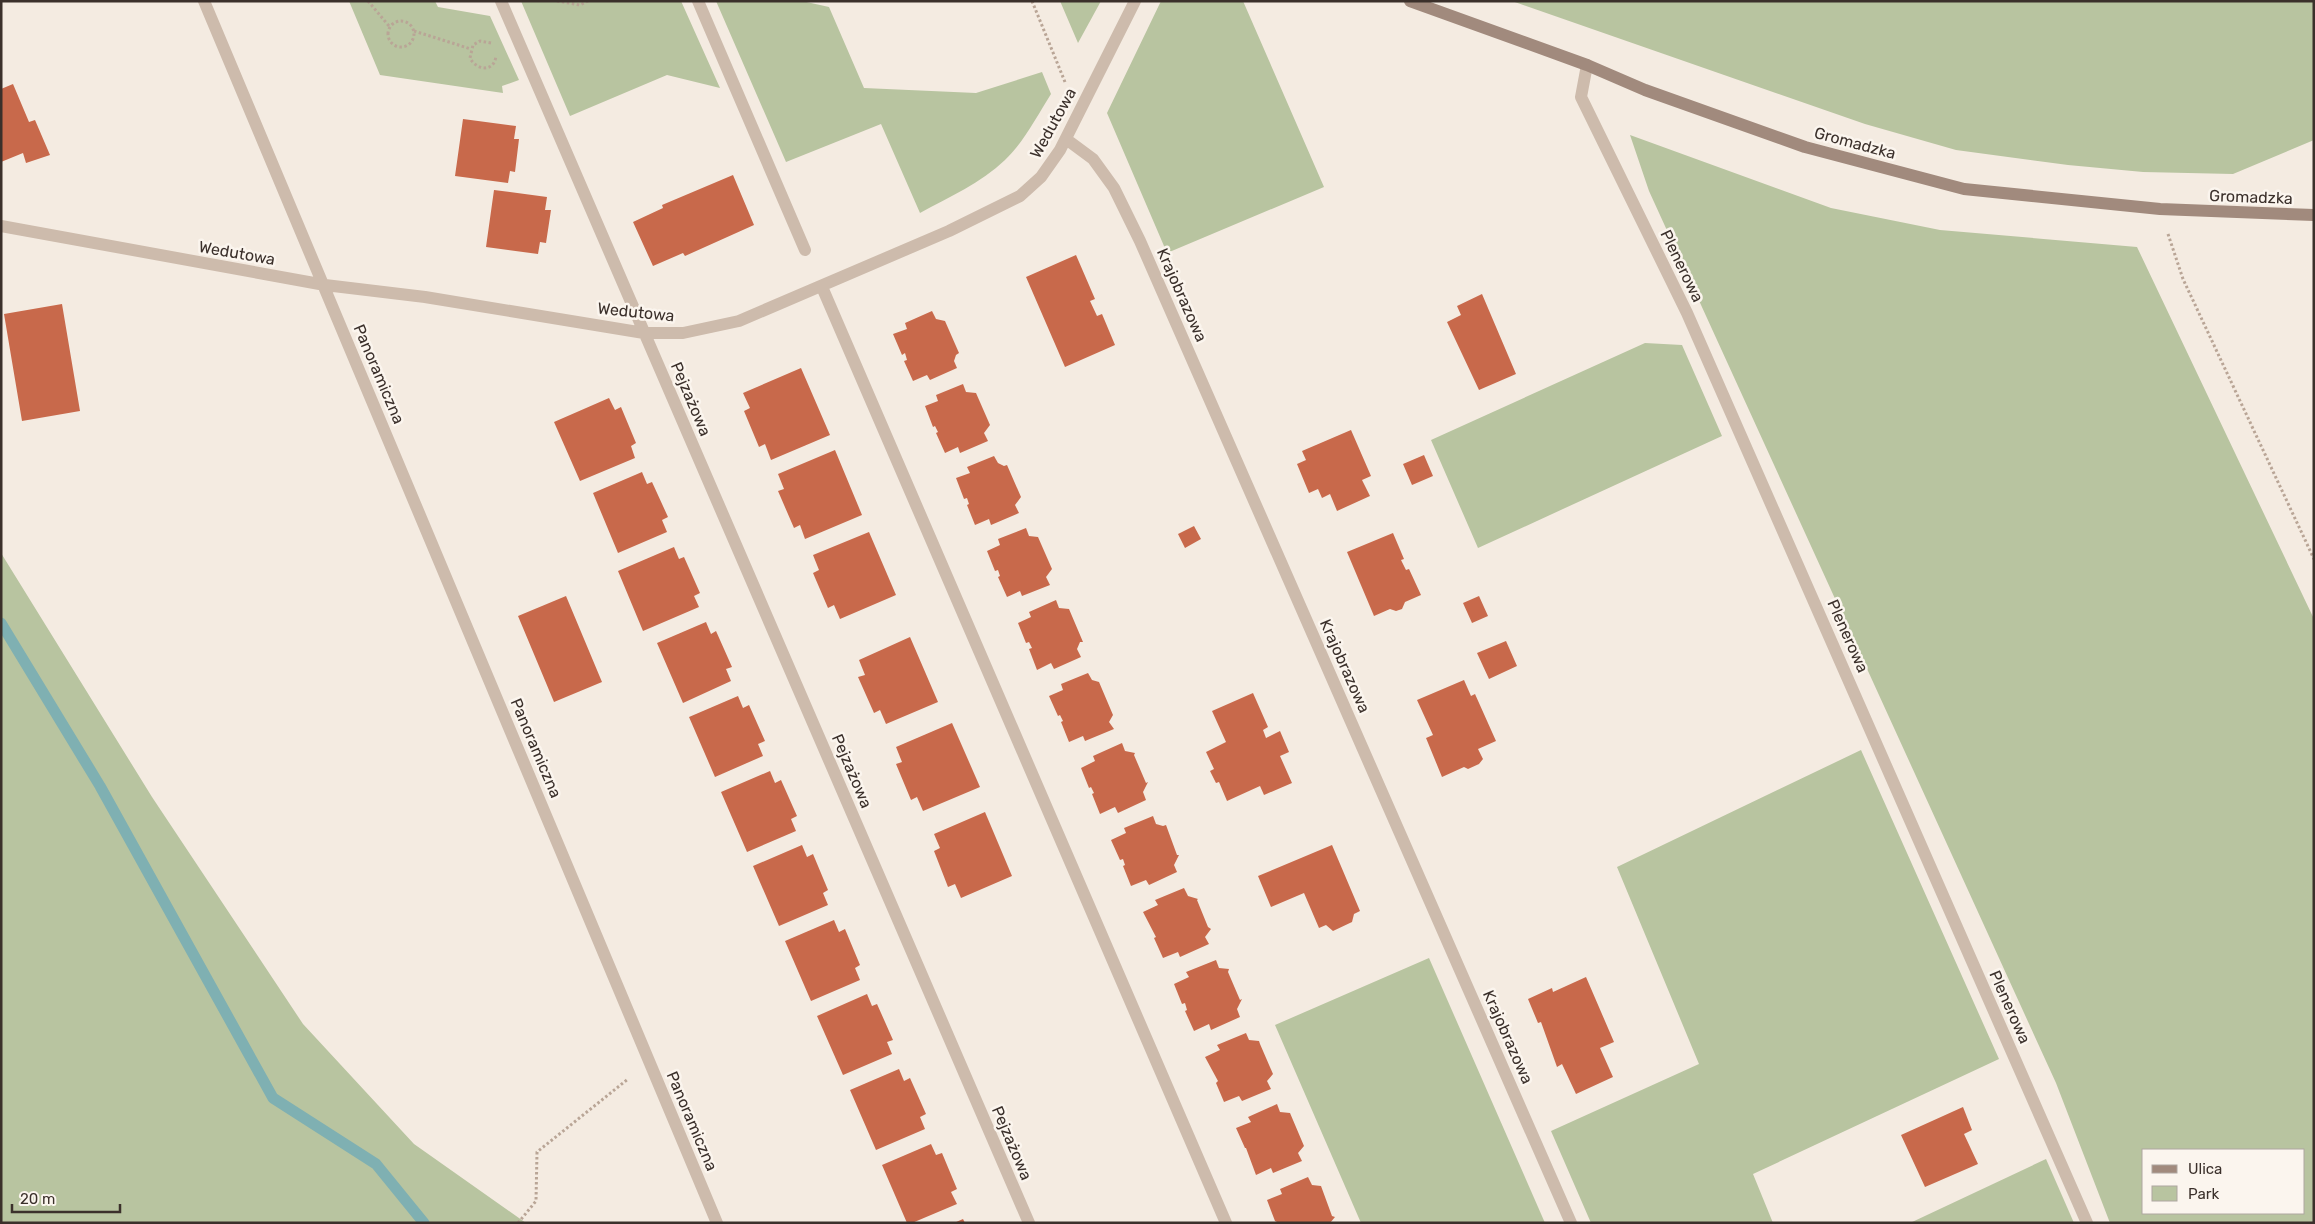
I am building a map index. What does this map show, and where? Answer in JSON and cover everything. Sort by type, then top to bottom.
[{"type":"street","name":"Panoramiczna","points":[[204,1],[325,285],[717,1223]]},
{"type":"street","name":"Pejzażowa","points":[[501,1],[1029,1223]]},
{"type":"street","points":[[698,1],[805,250]]},
{"type":"street","name":"Wedutowa","points":[[1,226],[325,285],[425,297],[644,333],[683,333],[738,321],[822,287],[949,231],[1020,196],[1041,177],[1066,139],[1135,1]]},
{"type":"street","name":"Gromadzka","points":[[1410,1],[1587,65],[1644,90],[1805,147],[1964,190],[2160,210],[2314,215]]},
{"type":"street","name":"Plenerowa","points":[[1587,65],[1580,97],[1687,313],[2087,1223]]},
{"type":"street","name":"Krajobrazowa","points":[[1066,139],[1093,159],[1114,188],[1140,241],[1571,1223]]},
{"type":"street","points":[[822,287],[1226,1223]]},
{"type":"path","points":[[368,1],[389,26]]},
{"type":"path","points":[[557,1],[580,5],[588,1]]},
{"type":"path","points":[[1032,1],[1071,97],[1083,105]]},
{"type":"path","points":[[414,31],[412,41],[404,47],[393,45],[387,37],[389,26],[398,20],[408,22],[414,31],[471,49]]},
{"type":"path","points":[[492,43],[497,51],[495,62],[490,67],[482,68],[473,64],[470,58],[471,49],[480,41],[492,43],[516,32]]},
{"type":"path","points":[[2160,210],[2183,279],[2314,558]]},
{"type":"path","points":[[518,1223],[536,1201],[537,1152],[649,1062]]},
{"type":"green space","points":[[349,1],[435,1],[438,7],[490,16],[519,80],[502,86],[503,93],[380,75]]},
{"type":"green space","points":[[521,1],[681,1],[720,88],[667,75],[570,116]]},
{"type":"green space","points":[[716,1],[802,1],[829,7],[864,88],[976,93],[1042,72],[1051,94],[1024,137],[1005,160],[975,183],[920,213],[881,124],[786,162]]},
{"type":"green space","points":[[1060,1],[1101,1],[1078,43]]},
{"type":"green space","points":[[1161,1],[1243,1],[1324,187],[1167,253],[1107,113]]},
{"type":"green space","points":[[1512,1],[2314,1],[2314,140],[2233,174],[2143,172],[2068,165],[1956,150],[1865,124]]},
{"type":"green space","points":[[1630,135],[1831,208],[1940,230],[2137,247],[2314,619],[2314,1223],[2110,1223],[2056,1083],[1649,191]]},
{"type":"green space","points":[[1645,343],[1682,345],[1722,436],[1478,548],[1431,440]]},
{"type":"green space","points":[[1,553],[152,797],[303,1024],[414,1144],[526,1223],[1,1223]]},
{"type":"green space","points":[[1861,750],[1999,1059],[1753,1174],[1773,1223],[1591,1223],[1551,1131],[1699,1064],[1617,867]]},
{"type":"green space","points":[[1429,958],[1545,1223],[1361,1223],[1275,1025]]},
{"type":"green space","points":[[2046,1159],[2074,1223],[1910,1223]]},
{"type":"building","points":[[13,84],[29,122],[35,120],[50,155],[26,163],[23,153],[1,162],[1,89]]},
{"type":"building","points":[[463,119],[516,126],[514,139],[519,139],[515,172],[510,171],[508,183],[455,176]]},
{"type":"building","points":[[733,175],[754,225],[685,256],[683,253],[653,266],[633,222],[663,208],[662,205]]},
{"type":"building","points":[[494,190],[547,197],[545,210],[551,210],[546,243],[540,242],[538,254],[486,247]]},
{"type":"building","points":[[1076,255],[1095,299],[1090,301],[1097,316],[1102,314],[1115,345],[1065,367],[1026,277]]},
{"type":"building","points":[[1482,294],[1516,374],[1479,390],[1447,322],[1461,315],[1457,306]]},
{"type":"building","points":[[62,304],[80,411],[22,421],[4,314]]},
{"type":"building","points":[[932,311],[936,319],[945,321],[959,353],[954,361],[957,368],[930,380],[927,375],[913,381],[904,361],[907,360],[905,353],[902,355],[893,334],[907,329],[905,323]]},
{"type":"building","points":[[801,368],[830,435],[771,460],[765,444],[759,447],[744,411],[750,408],[743,393]]},
{"type":"building","points":[[963,384],[966,392],[976,393],[990,425],[984,433],[988,441],[960,453],[958,447],[945,453],[936,433],[938,432],[935,426],[933,427],[925,406],[938,401],[936,395]]},
{"type":"building","points":[[609,398],[615,410],[621,407],[636,443],[631,446],[635,458],[580,481],[554,422]]},
{"type":"building","points":[[1351,430],[1371,476],[1362,480],[1370,496],[1337,511],[1330,494],[1322,498],[1318,489],[1309,493],[1297,464],[1306,460],[1302,451]]},
{"type":"building","points":[[835,450],[862,515],[805,539],[800,525],[794,528],[778,491],[784,489],[778,474]]},
{"type":"building","points":[[1424,455],[1433,476],[1412,485],[1403,464]]},
{"type":"building","points":[[994,456],[998,463],[1004,466],[1007,465],[1021,497],[1015,505],[1019,513],[991,525],[989,519],[975,525],[967,505],[969,504],[967,498],[964,499],[956,478],[970,473],[967,467]]},
{"type":"building","points":[[642,472],[647,484],[652,482],[668,517],[662,520],[667,532],[618,553],[593,493]]},
{"type":"building","points":[[1194,526],[1201,539],[1185,548],[1178,534]]},
{"type":"building","points":[[1026,528],[1029,536],[1038,537],[1052,569],[1046,577],[1050,585],[1022,596],[1020,591],[1007,597],[998,577],[1000,576],[998,570],[995,571],[987,551],[1000,545],[998,539]]},
{"type":"building","points":[[869,532],[896,595],[840,619],[834,605],[828,608],[813,573],[819,570],[813,555]]},
{"type":"building","points":[[1393,533],[1404,559],[1401,560],[1406,570],[1409,569],[1421,595],[1405,602],[1402,609],[1396,611],[1390,609],[1374,616],[1347,552]]},
{"type":"building","points":[[674,547],[679,559],[684,557],[700,593],[694,596],[699,607],[643,631],[618,571]]},
{"type":"building","points":[[566,596],[602,682],[554,702],[518,616]]},
{"type":"building","points":[[1479,596],[1488,616],[1472,623],[1463,603]]},
{"type":"building","points":[[1056,600],[1059,608],[1069,609],[1083,642],[1080,642],[1077,649],[1081,657],[1054,669],[1051,663],[1037,670],[1029,649],[1032,648],[1029,642],[1026,643],[1018,623],[1031,617],[1029,612]]},
{"type":"building","points":[[706,622],[711,634],[716,631],[732,667],[726,669],[731,681],[683,703],[657,643]]},
{"type":"building","points":[[910,637],[938,702],[886,724],[880,710],[874,713],[858,677],[865,675],[859,660]]},
{"type":"building","points":[[1506,641],[1517,666],[1489,679],[1477,653]]},
{"type":"building","points":[[1088,673],[1092,680],[1099,682],[1113,715],[1109,722],[1114,729],[1085,741],[1083,736],[1069,742],[1061,722],[1063,721],[1060,715],[1058,716],[1049,696],[1063,690],[1061,684]]},
{"type":"building","points":[[1464,680],[1471,696],[1475,694],[1496,741],[1478,749],[1483,759],[1479,764],[1468,769],[1464,767],[1442,777],[1426,738],[1433,735],[1417,700]]},
{"type":"building","points":[[1253,693],[1268,727],[1263,730],[1266,738],[1280,731],[1289,752],[1280,756],[1292,783],[1264,795],[1260,786],[1227,801],[1219,782],[1216,783],[1210,771],[1214,769],[1206,752],[1226,742],[1212,711]]},
{"type":"building","points":[[738,696],[743,708],[749,705],[765,741],[758,744],[763,756],[715,777],[689,717]]},
{"type":"building","points":[[952,723],[980,787],[923,811],[917,797],[911,800],[896,764],[902,762],[896,747]]},
{"type":"building","points":[[1122,743],[1125,751],[1135,753],[1134,755],[1146,783],[1148,782],[1143,792],[1146,800],[1118,813],[1115,807],[1100,814],[1092,794],[1094,793],[1091,787],[1089,788],[1081,768],[1095,761],[1093,756]]},
{"type":"building","points":[[770,771],[775,783],[781,780],[797,816],[791,819],[796,831],[747,852],[721,792]]},
{"type":"building","points":[[985,812],[1012,876],[961,898],[955,884],[948,887],[934,851],[940,848],[934,834]]},
{"type":"building","points":[[1153,816],[1156,824],[1166,825],[1177,855],[1179,855],[1174,865],[1177,872],[1149,885],[1146,880],[1131,886],[1123,866],[1125,865],[1123,859],[1120,860],[1111,840],[1126,833],[1124,828]]},
{"type":"building","points":[[802,845],[807,857],[813,854],[828,890],[823,893],[828,905],[779,926],[753,866]]},
{"type":"building","points":[[1332,845],[1360,911],[1354,914],[1352,922],[1333,931],[1326,925],[1319,928],[1304,893],[1271,907],[1258,876]]},
{"type":"building","points":[[1184,888],[1188,896],[1198,899],[1208,927],[1211,929],[1205,937],[1209,944],[1180,957],[1178,952],[1163,958],[1154,938],[1156,937],[1143,912],[1158,905],[1155,900]]},
{"type":"building","points":[[834,920],[839,932],[845,929],[860,965],[855,968],[860,980],[811,1001],[785,941]]},
{"type":"building","points":[[1216,960],[1219,968],[1229,969],[1228,972],[1240,1000],[1242,999],[1237,1009],[1240,1017],[1211,1030],[1209,1024],[1194,1031],[1185,1011],[1187,1010],[1185,1003],[1182,1004],[1174,984],[1189,977],[1186,972]]},
{"type":"building","points":[[1586,977],[1614,1042],[1600,1048],[1613,1077],[1576,1094],[1562,1064],[1557,1067],[1541,1022],[1538,1023],[1528,999],[1552,988],[1553,992]]},
{"type":"building","points":[[867,994],[872,1006],[877,1004],[893,1040],[887,1042],[892,1054],[843,1075],[817,1016]]},
{"type":"building","points":[[1246,1033],[1249,1040],[1259,1041],[1273,1074],[1267,1081],[1271,1089],[1242,1101],[1239,1096],[1224,1102],[1216,1083],[1218,1081],[1205,1057],[1220,1050],[1217,1045]]},
{"type":"building","points":[[899,1069],[904,1081],[910,1078],[926,1114],[920,1117],[925,1129],[876,1150],[850,1090]]},
{"type":"building","points":[[1277,1104],[1280,1112],[1290,1113],[1304,1146],[1298,1153],[1302,1161],[1273,1173],[1271,1168],[1256,1175],[1236,1128],[1251,1122],[1248,1117]]},
{"type":"building","points":[[1963,1107],[1972,1130],[1964,1134],[1978,1164],[1925,1187],[1901,1135]]},
{"type":"building","points":[[931,1144],[936,1155],[942,1153],[957,1189],[951,1192],[957,1204],[912,1223],[907,1223],[882,1165]]},
{"type":"building","points":[[1308,1177],[1312,1185],[1321,1186],[1332,1216],[1335,1217],[1330,1223],[1279,1223],[1275,1221],[1267,1200],[1282,1194],[1280,1189]]},
{"type":"building","points":[[963,1219],[965,1223],[954,1223]]},
{"type":"waterway","points":[[1,623],[100,786],[273,1098],[376,1164],[424,1223]]}]
